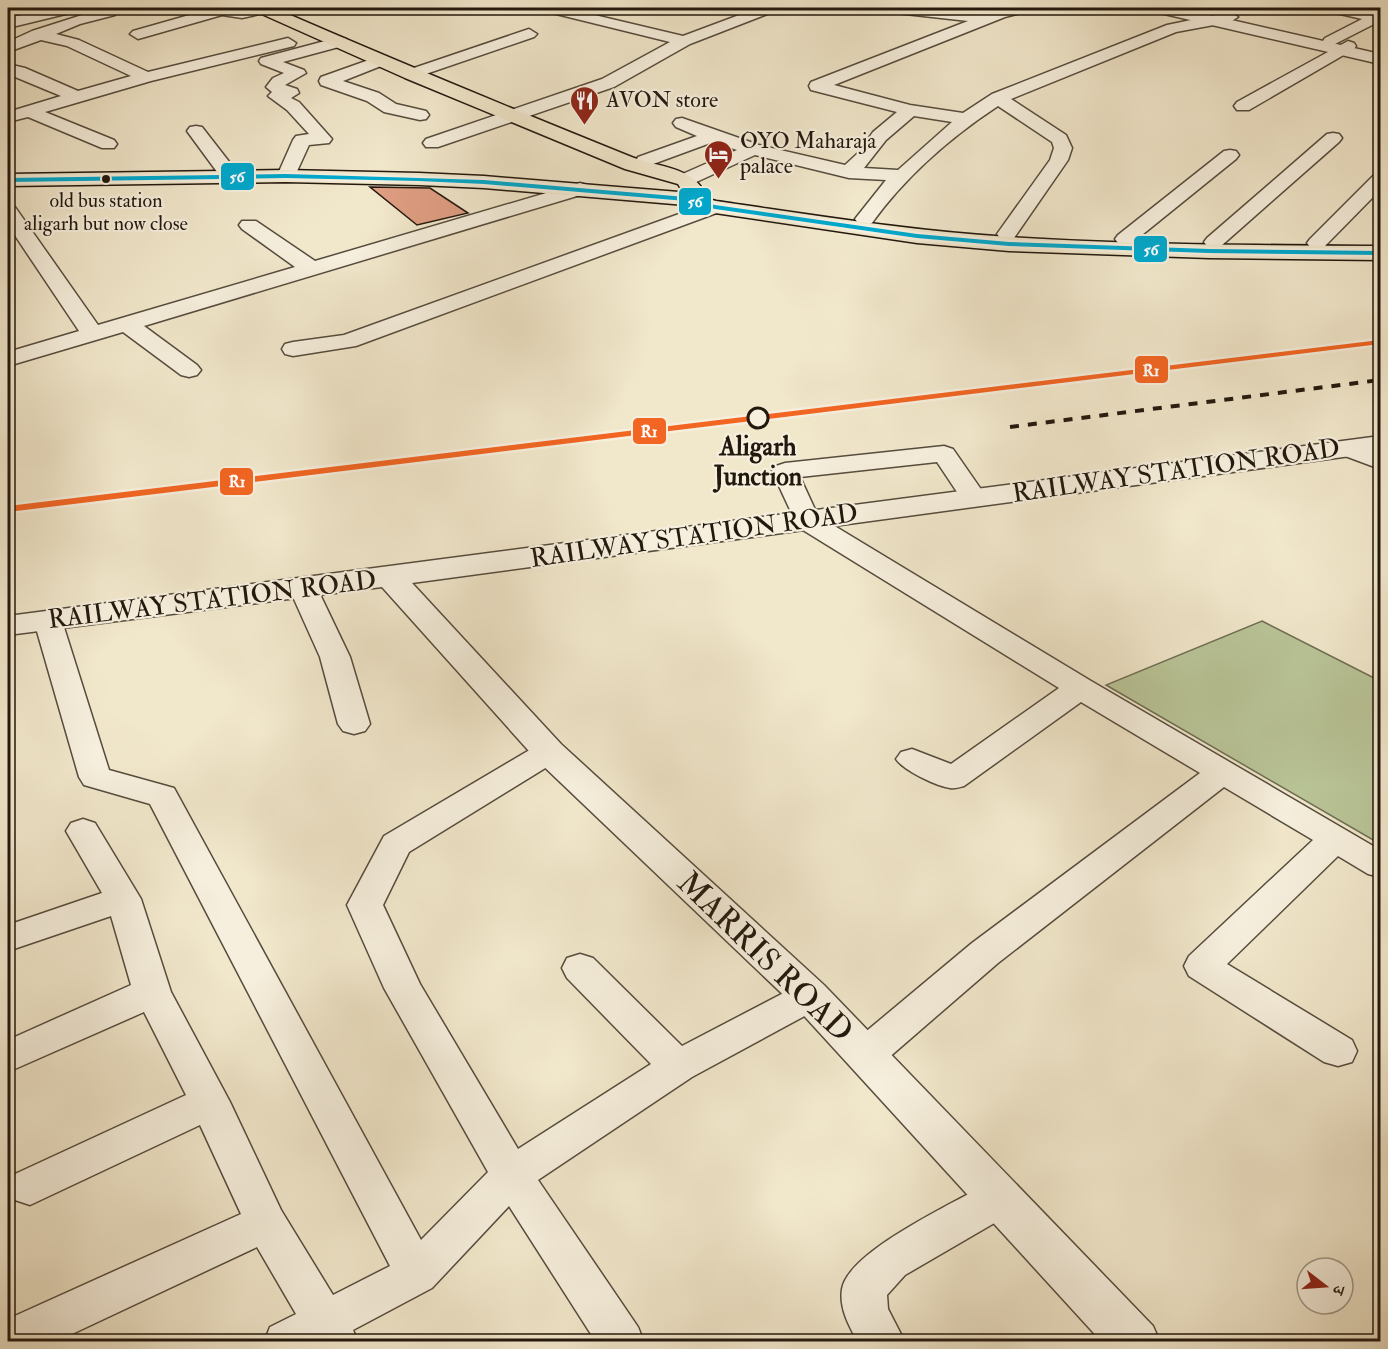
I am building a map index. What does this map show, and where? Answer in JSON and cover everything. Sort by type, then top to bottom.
[{"type":"main road","points":[[278,9],[380,61],[418,71]]},
{"type":"main road","points":[[334,36],[600,147],[689,192],[917,236],[1009,244],[1209,251],[1380,253]]},
{"type":"main road","points":[[600,147],[660,166],[689,192]]},
{"type":"main road","points":[[8,181],[230,176],[451,180],[580,189],[689,192],[866,219],[1007,234],[1214,242],[1380,243]]},
{"type":"street","points":[[8,23],[72,8]]},
{"type":"street","points":[[8,47],[37,34],[110,12],[111,8]]},
{"type":"street","points":[[549,8],[684,41]]},
{"type":"street","points":[[887,8],[955,11],[988,18]]},
{"type":"street","points":[[966,119],[910,110],[817,86],[988,18],[1024,8]]},
{"type":"street","points":[[1160,8],[1380,54]]},
{"type":"street","points":[[1186,8],[1341,46],[1380,59]]},
{"type":"street","points":[[1243,106],[1341,46],[1377,17],[1332,8]]},
{"type":"street","points":[[138,34],[222,10],[242,13],[278,9]]},
{"type":"street","points":[[432,143],[521,115],[608,83],[684,41],[755,9]]},
{"type":"street","points":[[866,219],[884,193],[902,176],[966,119],[998,98],[1172,28],[1230,17]]},
{"type":"street","points":[[37,34],[73,43],[146,77]]},
{"type":"street","points":[[418,71],[529,34]]},
{"type":"street","points":[[8,117],[146,77],[334,36]]},
{"type":"street","points":[[286,176],[302,140],[323,139],[293,106],[276,96],[291,93],[274,87],[298,73],[267,61],[334,36]]},
{"type":"street","points":[[380,61],[327,81],[373,97],[390,108],[420,115]]},
{"type":"street","points":[[8,69],[19,71],[75,96]]},
{"type":"street","points":[[998,98],[1060,139],[1063,148],[1059,160],[1007,234]]},
{"type":"street","points":[[849,172],[865,157],[879,136],[910,110]]},
{"type":"street","points":[[29,111],[108,144]]},
{"type":"street","points":[[682,123],[753,149],[849,172],[902,176]]},
{"type":"street","points":[[196,131],[230,176]]},
{"type":"street","points":[[645,161],[713,136]]},
{"type":"street","points":[[1214,242],[1333,138]]},
{"type":"street","points":[[293,349],[348,341],[689,192],[753,149]]},
{"type":"street","points":[[1125,239],[1230,155]]},
{"type":"street","points":[[1317,243],[1380,180]]},
{"type":"street","points":[[8,359],[580,189]]},
{"type":"street","points":[[8,211],[92,333]]},
{"type":"street","points":[[249,225],[312,269]]},
{"type":"street","points":[[127,324],[189,370]]},
{"type":"street","name":"RAILWAY STATION ROAD","points":[[8,626],[1380,444]]},
{"type":"street","points":[[1346,448],[1380,462]]},
{"type":"street","points":[[974,498],[944,454],[785,471],[807,521],[1080,688],[1380,865]]},
{"type":"street","name":"MARRIS ROAD","points":[[390,577],[549,752],[810,996],[1135,1341]]},
{"type":"street","points":[[303,588],[335,657],[354,724]]},
{"type":"street","points":[[48,621],[96,777],[162,796],[417,1274]]},
{"type":"street","points":[[912,759],[953,778],[1080,688]]},
{"type":"street","points":[[549,752],[396,844],[365,905],[403,988],[512,1175],[622,1341]]},
{"type":"street","points":[[865,1054],[984,953],[1222,772]]},
{"type":"street","points":[[83,831],[123,899],[152,992],[210,1102],[266,1223],[331,1332]]},
{"type":"street","points":[[1335,839],[1202,966],[1338,1051]]},
{"type":"street","points":[[8,938],[123,899]]},
{"type":"street","points":[[580,968],[678,1066]]},
{"type":"street","points":[[8,1057],[152,992]]},
{"type":"street","points":[[286,1341],[331,1332],[417,1274],[512,1175],[678,1066],[810,996]]},
{"type":"street","points":[[30,1187],[210,1102]]},
{"type":"street","points":[[883,1341],[866,1314],[864,1289],[890,1261],[1000,1198]]},
{"type":"street","points":[[8,1341],[266,1223]]},
{"type":"green space","points":[[1262,621],[1380,681],[1380,844],[1106,685]]},
{"type":"building","points":[[370,187],[430,188],[468,213],[417,225]]},
{"type":"railway","points":[[1010,427],[1380,380]]},
{"type":"transit line","name":"56","points":[[8,180],[286,176],[484,182],[686,199],[715,207],[917,236],[1009,244],[1209,251],[1380,253]]},
{"type":"transit line","name":"R1","points":[[8,509],[1380,342]]},
{"type":"place","name":"AVON store","points":[[585,126]]},
{"type":"place","name":"old bus station aligarh but now close","points":[[106,179]]},
{"type":"place","name":"OYO Maharaja palace","points":[[719,180]]},
{"type":"place","name":"Aligarh Junction","points":[[758,418]]}]
